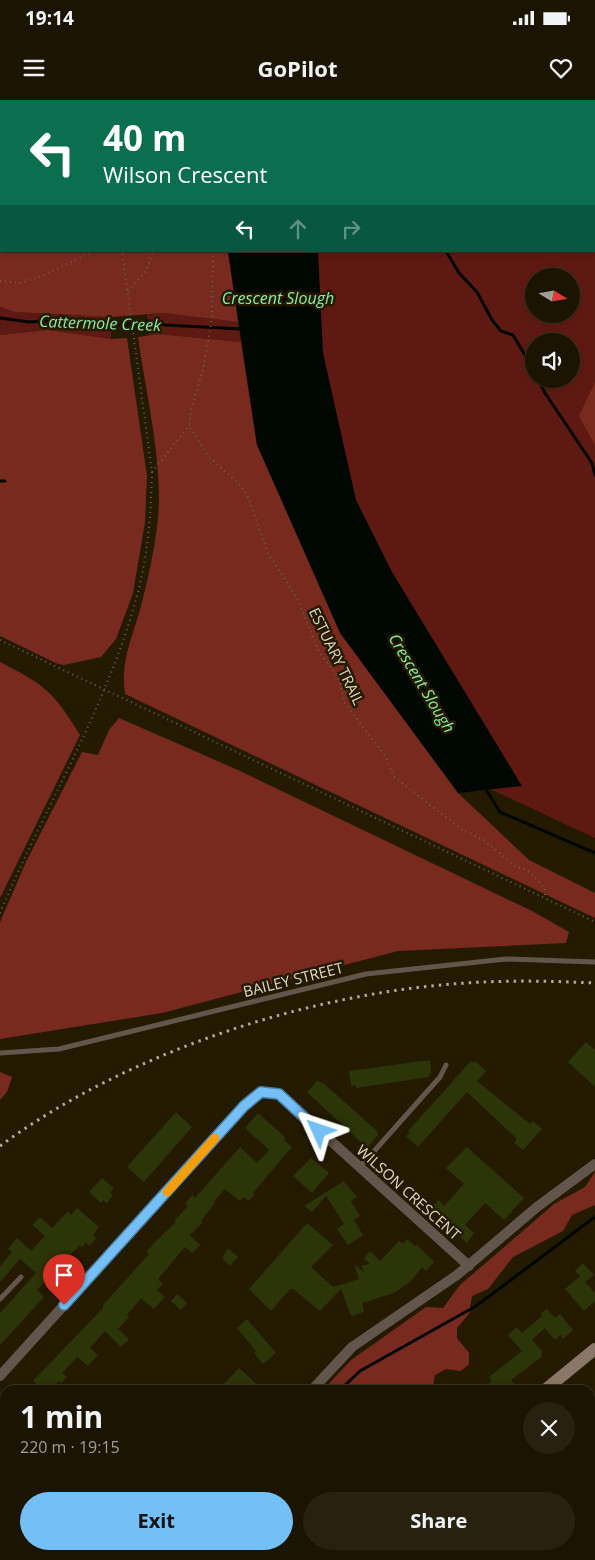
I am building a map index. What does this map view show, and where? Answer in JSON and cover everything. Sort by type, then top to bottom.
[{"type":"street","name":"WILSON CRESCENT","points":[[0,1376],[244,1106],[261,1092],[279,1094],[469,1266]]},
{"type":"street","points":[[317,1385],[350,1350],[469,1266],[537,1207],[595,1164]]},
{"type":"street","points":[[551,1385],[595,1349]]},
{"type":"lane","name":"BAILEY STREET","points":[[0,1053],[59,1049],[366,974],[506,959],[595,962]]},
{"type":"lane","points":[[360,1168],[440,1077],[446,1065]]},
{"type":"lane","points":[[0,1299],[21,1277]]},
{"type":"path","points":[[0,281],[20,283],[42,276],[92,252]]},
{"type":"path","points":[[0,913],[104,690],[128,626],[146,552],[151,507],[152,472],[122,252]]},
{"type":"path","points":[[127,292],[146,270],[153,252]]},
{"type":"path","points":[[152,472],[189,426],[212,318],[212,252]]},
{"type":"path","name":"ESTUARY TRAIL","points":[[189,426],[210,457],[247,494],[268,554],[297,598],[318,650],[339,679],[345,703],[386,758],[392,776],[461,829],[484,840],[516,867],[527,870],[545,888],[545,898]]},
{"type":"path","points":[[0,640],[595,922]]},
{"type":"shaded area","points":[[0,252],[228,252],[238,322],[164,313],[112,317],[15,312],[0,307]]},
{"type":"shaded area","points":[[237,252],[595,252],[595,838],[439,765],[247,318]]},
{"type":"shaded area","points":[[0,307],[15,312],[112,317],[111,339],[48,330],[0,335]]},
{"type":"shaded area","points":[[164,313],[238,322],[241,342],[158,334],[149,335],[147,315]]},
{"type":"shaded area","points":[[48,330],[111,339],[127,338],[147,476],[145,522],[133,593],[116,639],[101,657],[64,665],[58,664],[0,636],[0,335]]},
{"type":"shaded area","points":[[158,334],[241,342],[257,445],[458,793],[529,860],[595,893],[595,918],[125,694],[126,657],[140,611],[149,571],[156,536],[159,504],[159,481],[154,432],[138,337]]},
{"type":"shaded area","points":[[595,382],[595,445],[579,416]]},
{"type":"shaded area","points":[[0,662],[28,677],[47,691],[62,708],[80,735],[0,898]]},
{"type":"shaded area","points":[[119,718],[238,770],[532,911],[569,932],[566,943],[398,951],[162,1013],[0,1039],[0,922],[26,862],[82,752],[98,755],[109,730]]},
{"type":"shaded area","points":[[0,1072],[12,1077],[7,1092],[0,1100]]},
{"type":"shaded area","points":[[595,1172],[595,1205],[572,1215],[563,1231],[513,1257],[488,1289],[472,1296],[469,1314],[457,1328],[457,1338],[469,1353],[469,1364],[461,1371],[446,1369],[435,1375],[433,1385],[328,1385],[351,1360],[426,1307],[443,1308],[460,1285],[554,1204],[585,1187]]},
{"type":"water","name":"Crescent Slough","points":[[228,252],[318,252],[323,353],[356,500],[392,572],[522,786],[458,793],[340,633],[257,445]]},
{"type":"building","points":[[586,1042],[595,1050],[595,1087],[568,1062]]},
{"type":"building","points":[[430,1060],[431,1074],[429,1074],[429,1077],[356,1088],[356,1085],[351,1086],[349,1071]]},
{"type":"building","points":[[471,1061],[473,1063],[475,1061],[486,1071],[477,1081],[530,1124],[533,1121],[542,1129],[523,1150],[514,1143],[517,1139],[467,1092],[418,1147],[406,1136],[410,1133],[408,1131]]},
{"type":"building","points":[[318,1080],[377,1131],[378,1135],[367,1148],[307,1092]]},
{"type":"building","points":[[176,1112],[192,1127],[144,1182],[127,1167]]},
{"type":"building","points":[[258,1113],[286,1138],[284,1140],[292,1147],[253,1193],[255,1194],[249,1201],[244,1197],[240,1201],[225,1189],[214,1201],[215,1203],[201,1221],[203,1222],[190,1235],[200,1245],[192,1253],[185,1247],[158,1279],[163,1284],[157,1290],[165,1297],[154,1309],[141,1298],[127,1315],[129,1317],[118,1329],[129,1339],[121,1347],[105,1331],[90,1348],[98,1355],[88,1366],[77,1357],[62,1373],[67,1377],[61,1383],[59,1381],[55,1385],[37,1385],[33,1381],[103,1308],[103,1305],[149,1254],[146,1252],[176,1222],[174,1221],[188,1206],[185,1204],[192,1195],[195,1198],[240,1147],[257,1163],[269,1150],[246,1127]]},
{"type":"building","points":[[467,1147],[524,1198],[504,1220],[485,1203],[465,1225],[474,1233],[467,1243],[429,1209],[439,1200],[444,1206],[464,1184],[446,1168]]},
{"type":"building","points":[[311,1158],[329,1173],[312,1193],[293,1176]]},
{"type":"building","points":[[102,1178],[114,1188],[110,1193],[113,1195],[107,1203],[103,1200],[101,1203],[89,1192]]},
{"type":"building","points":[[344,1181],[357,1197],[351,1201],[360,1216],[354,1220],[363,1235],[348,1245],[337,1229],[344,1224],[326,1196],[312,1212],[304,1206]]},
{"type":"building","points":[[77,1208],[99,1227],[93,1235],[96,1238],[90,1246],[86,1242],[82,1247],[80,1245],[37,1290],[44,1297],[0,1345],[0,1313],[36,1273],[20,1259],[0,1282],[0,1266],[12,1252],[8,1249],[17,1238],[31,1251],[45,1236],[32,1225],[40,1217],[52,1228],[68,1211],[71,1215]]},
{"type":"building","points":[[307,1223],[333,1245],[311,1267],[333,1287],[359,1279],[354,1264],[365,1273],[361,1266],[370,1264],[364,1258],[370,1251],[380,1261],[399,1241],[403,1244],[407,1239],[415,1246],[417,1245],[434,1262],[426,1271],[422,1267],[410,1282],[394,1293],[362,1303],[364,1312],[351,1316],[341,1289],[320,1311],[293,1289],[290,1289],[271,1311],[249,1289]]},
{"type":"building","points":[[228,1248],[238,1257],[230,1266],[222,1258]]},
{"type":"building","points":[[583,1263],[594,1275],[585,1282],[595,1293],[595,1301],[584,1311],[565,1289],[580,1276],[575,1271]]},
{"type":"building","points":[[177,1294],[187,1303],[181,1310],[171,1301]]},
{"type":"building","points":[[547,1309],[555,1318],[560,1314],[573,1330],[563,1339],[560,1335],[555,1340],[545,1328],[532,1340],[543,1352],[541,1354],[543,1356],[511,1380],[515,1385],[487,1385],[492,1381],[489,1377],[522,1351],[508,1335],[517,1327],[522,1333],[542,1316],[540,1314]]},
{"type":"building","points":[[247,1319],[276,1353],[263,1364],[254,1353],[256,1351],[237,1328]]},
{"type":"building","points":[[239,1368],[258,1385],[223,1385]]},
{"type":"waterway","points":[[447,252],[459,273],[477,292],[492,320],[501,331],[513,335],[525,355]]},
{"type":"waterway","name":"Cattermole Creek","points":[[0,318],[29,322],[71,319],[108,327],[148,321],[165,325],[242,329]]},
{"type":"waterway","points":[[542,388],[592,463],[595,475]]},
{"type":"waterway","points":[[0,481],[5,481]]},
{"type":"waterway","name":"Crescent Slough","points":[[485,788],[500,812],[595,853]]},
{"type":"waterway","points":[[345,1385],[360,1371],[476,1306],[595,1217]]},
{"type":"railway","points":[[0,1146],[50,1112],[105,1082],[162,1056],[222,1033],[283,1014],[345,999],[406,989],[466,983],[498,981],[595,983]]},
{"type":"slow traffic","points":[[167,1192],[215,1138]]},
{"type":"route","points":[[64,1305],[244,1106],[261,1092],[279,1094],[319,1131]]}]
